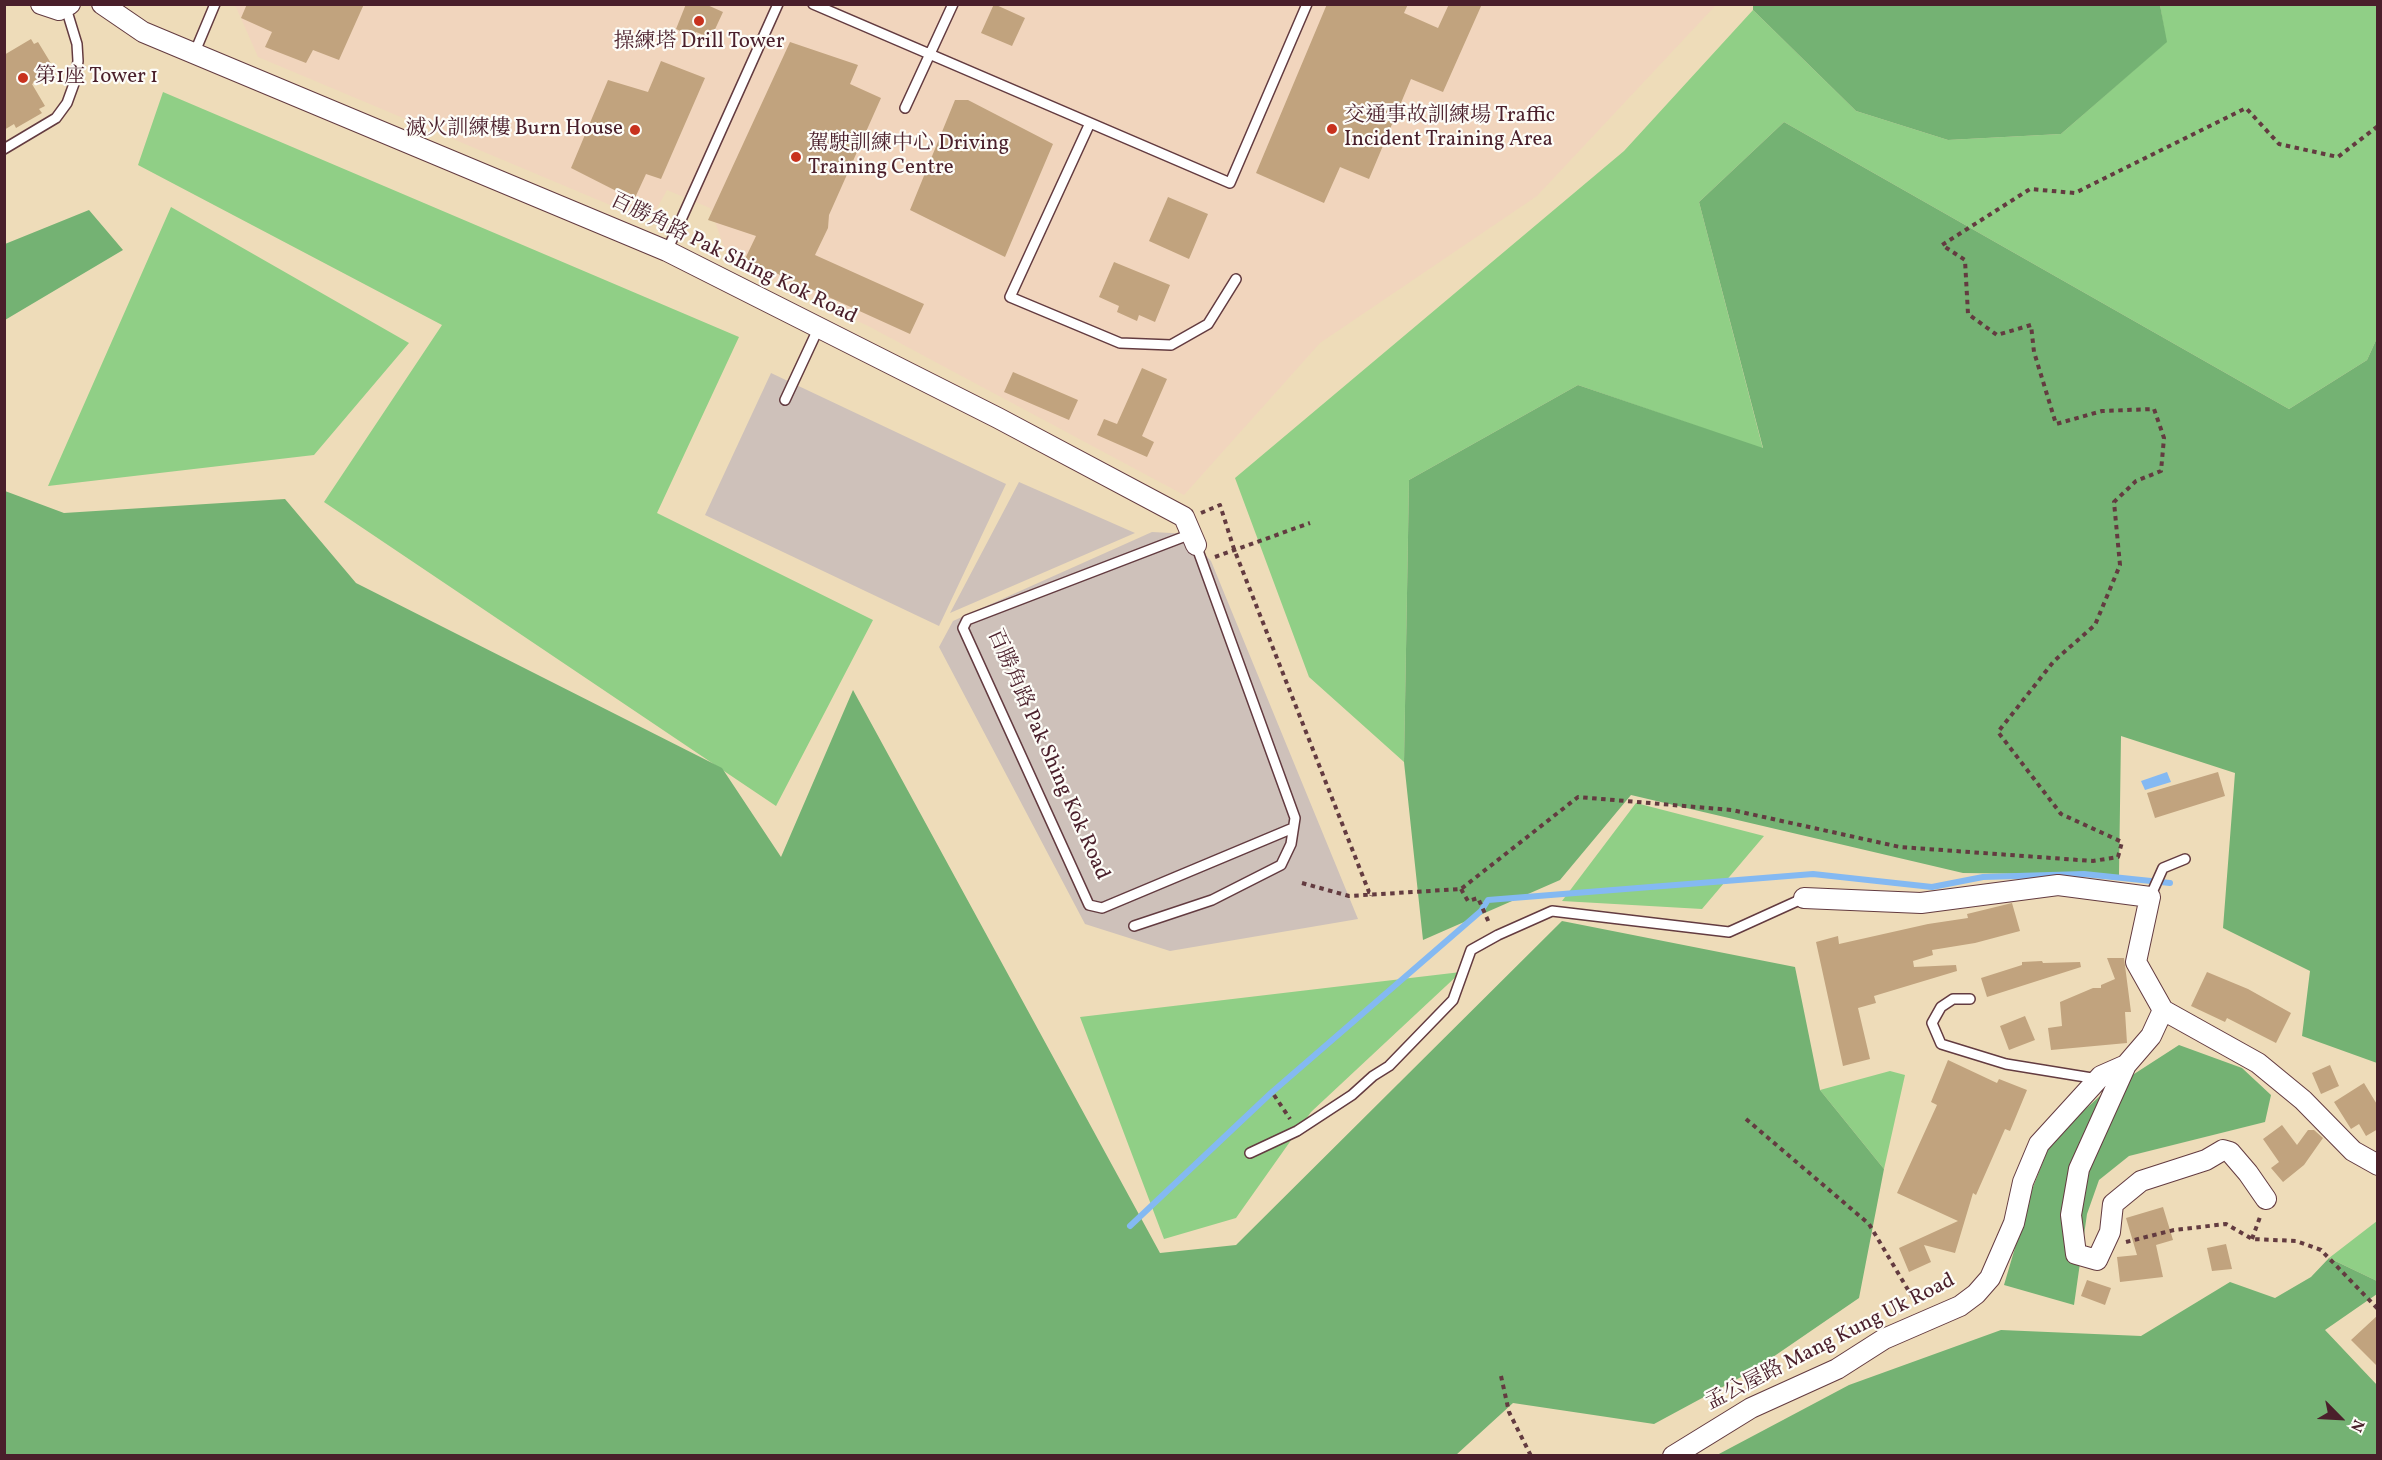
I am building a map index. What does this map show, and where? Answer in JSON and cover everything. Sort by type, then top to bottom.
[{"type":"street","points":[[41,4],[51,10],[68,6]]},
{"type":"street","name":"百勝角路 Pak Shing Kok Road","points":[[102,4],[143,32],[667,251],[999,418],[1193,540]]},
{"type":"street","points":[[1804,898],[1921,903],[2058,885],[2151,896],[2136,962],[2163,1010],[2258,1063],[2303,1100],[2353,1151],[2377,1165]]},
{"type":"street","name":"孟公屋路 Mang Kung Uk Road","points":[[1673,1455],[1751,1408],[1837,1369],[1884,1339],[1960,1306],[1976,1294],[1990,1278],[2014,1223],[2023,1182],[2039,1144],[2098,1079],[2126,1065],[2151,1036],[2163,1010]]},
{"type":"street","points":[[2126,1065],[2079,1169],[2071,1215],[2076,1254],[2097,1260],[2110,1232],[2113,1204],[2141,1181],[2206,1160],[2223,1149],[2230,1152],[2266,1199]]},
{"type":"lane","points":[[194,54],[215,4]]},
{"type":"lane","points":[[667,251],[778,4]]},
{"type":"lane","points":[[813,4],[1230,183],[1307,4]]},
{"type":"lane","points":[[905,108],[953,4]]},
{"type":"lane","points":[[4,149],[56,118],[67,103],[75,81],[78,61],[77,44],[68,6]]},
{"type":"lane","points":[[1090,123],[1010,297],[1120,343],[1171,345],[1208,324],[1236,279]]},
{"type":"lane","points":[[785,400],[819,327]]},
{"type":"lane","points":[[1134,926],[1212,900],[1281,865],[1291,844],[1295,818],[1193,540]]},
{"type":"lane","name":"百勝角路 Pak Shing Kok Road","points":[[1193,540],[967,620],[963,628],[1089,905],[1102,908],[1293,828]]},
{"type":"lane","points":[[2151,896],[2163,868],[2185,859]]},
{"type":"lane","points":[[1250,1153],[1297,1131],[1352,1095],[1389,1066],[1453,1000],[1471,950],[1498,935],[1552,911],[1729,932],[1804,898]]},
{"type":"lane","points":[[1970,999],[1953,999],[1941,1007],[1932,1023],[1941,1044],[2006,1064],[2098,1079]]},
{"type":"path","points":[[1302,884],[1349,896],[1371,897],[1461,889],[1578,797],[1732,810],[1900,847],[2093,862],[2118,857],[2122,842],[2061,814],[1998,732],[2054,661],[2095,625],[2120,565],[2114,502],[2136,481],[2161,471],[2164,438],[2154,409],[2102,411],[2056,424],[2034,352],[2031,325],[1998,335],[1968,314],[1965,260],[1942,245],[2030,189],[2075,193],[2246,108],[2279,144],[2338,157],[2378,126]]},
{"type":"path","points":[[1310,523],[1234,549],[1193,540],[1220,506],[1234,549],[1371,897]]},
{"type":"path","points":[[1461,889],[1468,901],[1478,898],[1489,922]]},
{"type":"path","points":[[1274,1095],[1282,1107]]},
{"type":"path","points":[[1746,1119],[1869,1224],[1927,1321]]},
{"type":"path","points":[[2097,1260],[2110,1248],[2134,1240],[2174,1230],[2226,1224],[2252,1239],[2295,1241],[2321,1250],[2378,1309]]},
{"type":"path","points":[[1501,1376],[1509,1412],[1531,1455]]},
{"type":"shaded area","points":[[230,5],[1716,5],[1537,196],[1320,343],[1184,495],[870,327],[728,258],[710,208],[667,190],[656,210],[622,210],[258,57],[236,7]]},
{"type":"shaded area","points":[[771,373],[1006,484],[939,626],[705,515]]},
{"type":"shaded area","points":[[1019,482],[1135,533],[950,613]]},
{"type":"shaded area","points":[[1152,532],[1191,534],[1196,545],[1211,561],[1358,919],[1170,951],[1085,924],[939,647],[953,621]]},
{"type":"green space","points":[[1753,5],[2160,5],[2167,42],[2061,134],[1948,140],[1856,111],[1753,10]]},
{"type":"green space","points":[[2160,5],[2377,5],[2377,338],[2367,360],[2289,409],[1784,122],[1699,202],[1763,449],[1578,385],[1409,480],[1404,762],[1309,677],[1235,478],[1624,151],[1753,10],[1856,111],[1948,140],[2061,134],[2166,42]]},
{"type":"green space","points":[[163,92],[739,337],[657,513],[873,620],[776,806],[324,502],[442,325],[138,165]]},
{"type":"green space","points":[[1784,122],[2289,409],[2367,360],[2377,338],[2377,1063],[2302,1036],[2310,971],[2223,928],[2235,773],[2121,736],[2119,875],[1963,873],[1631,795],[1560,880],[1423,940],[1404,762],[1409,480],[1578,385],[1763,448],[1699,202]]},
{"type":"green space","points":[[171,207],[409,343],[314,455],[48,486]]},
{"type":"green space","points":[[89,210],[123,250],[5,320],[5,244]]},
{"type":"green space","points":[[5,491],[64,513],[285,499],[356,583],[722,768],[781,857],[853,690],[1160,1253],[1236,1245],[1562,921],[1795,967],[1820,1090],[1884,1169],[1859,1298],[1754,1370],[1654,1424],[1513,1403],[1456,1455],[5,1455]]},
{"type":"green space","points":[[1636,803],[1764,836],[1702,909],[1562,901]]},
{"type":"green space","points":[[1461,972],[1311,1112],[1236,1218],[1164,1239],[1080,1017]]},
{"type":"green space","points":[[2179,1045],[2242,1068],[2271,1095],[2265,1122],[2129,1156],[2099,1180],[2087,1214],[2074,1305],[2004,1285],[2033,1187],[2052,1139],[2100,1096]]},
{"type":"green space","points":[[1890,1071],[1905,1075],[1884,1169],[1820,1090]]},
{"type":"green space","points":[[2377,1221],[2377,1281],[2329,1258]]},
{"type":"green space","points":[[2329,1258],[2377,1281],[2377,1294],[2325,1330],[2377,1385],[2377,1455],[1717,1455],[1849,1385],[2001,1330],[2141,1336],[2230,1282],[2275,1298],[2311,1277]]},
{"type":"water","points":[[2167,772],[2171,782],[2145,790],[2141,781]]},
{"type":"building","points":[[247,4],[364,4],[339,60],[313,50],[306,63],[265,47],[272,32],[241,18]]},
{"type":"building","name":"操練塔 Drill Tower","points":[[686,4],[705,4],[723,12],[711,38],[696,32],[694,37],[676,29]]},
{"type":"building","points":[[994,4],[1025,18],[1012,46],[981,33]]},
{"type":"building","name":"交通事故訓練場 Traffic Incident Training Area","points":[[1327,4],[1408,4],[1404,13],[1438,28],[1449,4],[1482,4],[1443,92],[1411,79],[1369,179],[1340,167],[1324,203],[1256,173]]},
{"type":"building","name":"第1座 Tower 1","points":[[31,39],[34,44],[38,42],[52,65],[48,67],[51,72],[32,84],[45,106],[39,109],[42,113],[16,128],[14,124],[4,130],[4,55]]},
{"type":"building","name":"駕駛訓練中心 Driving Training Centre","points":[[790,42],[858,65],[850,84],[881,98],[829,215],[828,228],[815,255],[924,304],[910,334],[745,259],[756,236],[708,220]]},
{"type":"building","name":"滅火訓練樓 Burn House","points":[[661,61],[705,78],[661,179],[646,174],[634,200],[571,168],[608,80],[648,92]]},
{"type":"building","points":[[955,100],[968,100],[1053,144],[1005,257],[910,210]]},
{"type":"building","points":[[1168,197],[1208,214],[1189,259],[1149,241]]},
{"type":"building","points":[[1114,262],[1170,285],[1155,322],[1139,315],[1137,321],[1117,312],[1119,306],[1099,297]]},
{"type":"building","points":[[1142,368],[1167,379],[1142,436],[1154,442],[1147,457],[1097,435],[1104,419],[1117,424]]},
{"type":"building","points":[[1013,372],[1078,400],[1069,420],[1004,392]]},
{"type":"building","points":[[2218,772],[2225,796],[2155,818],[2147,793]]},
{"type":"building","points":[[2012,903],[2020,931],[1975,943],[1932,950],[1933,955],[1913,961],[1914,967],[1956,965],[1957,971],[1874,996],[1876,1003],[1858,1008],[1870,1059],[1843,1066],[1816,942],[1838,936],[1839,944],[1928,924],[1968,918],[1967,914]]},
{"type":"building","points":[[2107,958],[2124,958],[2131,1012],[2125,1012],[2127,1043],[2051,1050],[2048,1028],[2062,1026],[2060,1002],[2093,988],[2101,988],[2101,985],[2115,979]]},
{"type":"building","points":[[2042,961],[2043,963],[2080,962],[2081,967],[1987,997],[1981,978],[2022,965],[2022,962]]},
{"type":"building","points":[[2207,972],[2248,989],[2291,1013],[2276,1043],[2227,1018],[2225,1022],[2191,1006]]},
{"type":"building","points":[[2025,1016],[2035,1040],[2009,1050],[2000,1026]]},
{"type":"building","points":[[1948,1060],[1997,1083],[1999,1079],[2027,1090],[2010,1131],[2005,1129],[1976,1195],[1973,1193],[1955,1253],[1924,1245],[1931,1262],[1909,1272],[1899,1248],[1958,1221],[1897,1193],[1937,1105],[1931,1102]]},
{"type":"building","points":[[2330,1065],[2339,1086],[2321,1094],[2312,1073]]},
{"type":"building","points":[[2364,1083],[2378,1106],[2378,1129],[2366,1136],[2359,1124],[2351,1129],[2334,1102]]},
{"type":"building","points":[[2282,1125],[2297,1145],[2308,1130],[2314,1130],[2323,1138],[2304,1165],[2283,1182],[2271,1168],[2279,1162],[2263,1139]]},
{"type":"building","points":[[2163,1207],[2173,1240],[2156,1245],[2163,1277],[2120,1282],[2117,1257],[2137,1255],[2126,1218]]},
{"type":"building","points":[[2226,1244],[2232,1269],[2212,1271],[2207,1248]]},
{"type":"building","points":[[2087,1280],[2111,1288],[2105,1305],[2081,1296]]},
{"type":"building","points":[[2378,1315],[2378,1367],[2351,1340]]},
{"type":"waterway","points":[[1130,1226],[1271,1093],[1481,911],[1488,900],[1813,874],[1932,887],[1983,877],[2084,874],[2170,883]]},
{"type":"place","name":"操練塔 Drill Tower","points":[[699,21]]},
{"type":"place","name":"第1座 Tower 1","points":[[23,78]]},
{"type":"place","name":"交通事故訓練場 Traffic Incident Training Area","points":[[1332,129]]},
{"type":"place","name":"滅火訓練樓 Burn House","points":[[635,130]]},
{"type":"place","name":"駕駛訓練中心 Driving Training Centre","points":[[796,157]]}]
